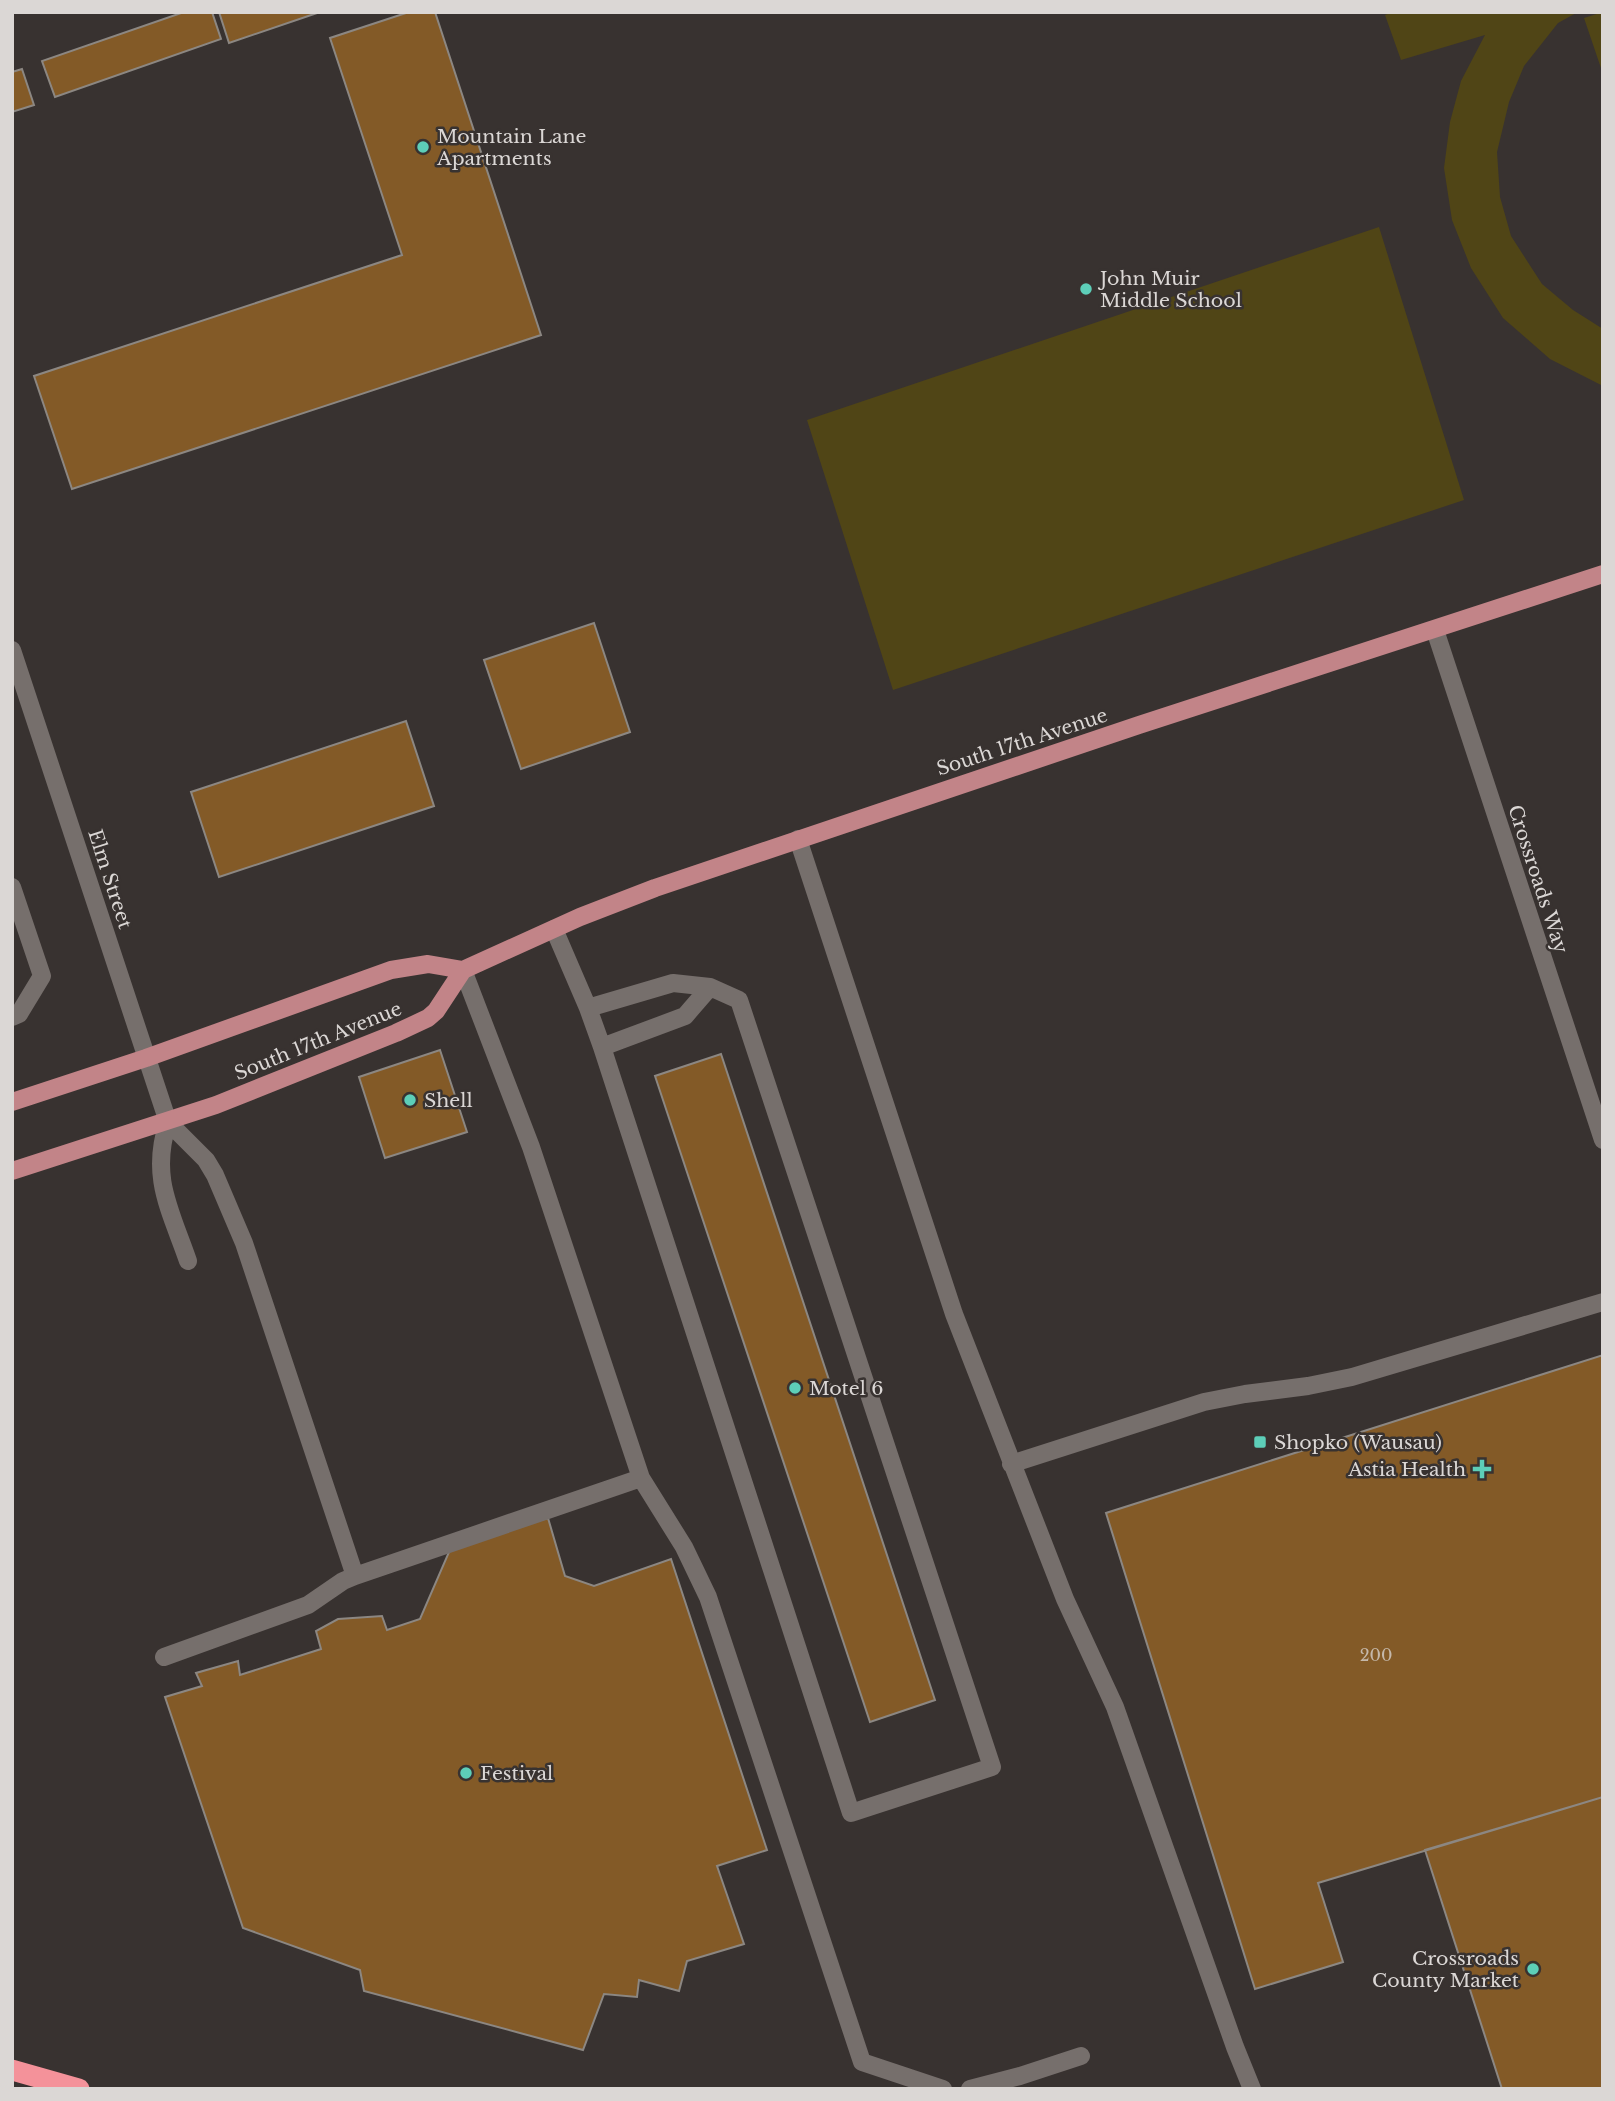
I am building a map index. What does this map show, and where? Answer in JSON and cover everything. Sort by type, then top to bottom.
[{"type":"highway","points":[[12,2070],[79,2089]]},
{"type":"main road","name":"South 17th Avenue","points":[[12,1102],[146,1058],[403,966],[428,964],[463,970],[655,888],[1152,721],[1603,574]]},
{"type":"main road","name":"South 17th Avenue","points":[[12,1171],[216,1105],[416,1024],[428,1018],[443,1003],[463,970]]},
{"type":"street","name":"Crossroads Way","points":[[1435,630],[1603,1140]]},
{"type":"street","name":"Elm Street","points":[[12,650],[168,1122]]},
{"type":"street","points":[[798,839],[954,1314],[1065,1598],[1115,1707],[1230,2034],[1252,2089]]},
{"type":"street","points":[[12,887],[42,976],[19,1014],[12,1017]]},
{"type":"street","points":[[554,929],[588,1007],[602,1047],[851,1812],[992,1767],[739,1000],[710,986],[673,983],[588,1007]]},
{"type":"street","points":[[463,970],[531,1147],[642,1478],[684,1547],[708,1597],[862,2062],[943,2089]]},
{"type":"street","points":[[602,1047],[685,1016],[710,986]]},
{"type":"street","points":[[188,1262],[160,1180],[162,1138],[168,1122],[206,1160],[244,1243],[355,1576]]},
{"type":"street","points":[[1011,1464],[1204,1402],[1352,1377],[1603,1302]]},
{"type":"street","points":[[164,1657],[308,1605],[355,1576],[642,1478]]},
{"type":"street","points":[[970,2089],[1020,2077],[1081,2056]]},
{"type":"shaded area","points":[[1393,12],[1578,12],[1558,23],[1524,66],[1509,102],[1497,152],[1500,197],[1511,236],[1542,284],[1573,310],[1603,329],[1603,386],[1550,359],[1503,318],[1471,268],[1452,220],[1444,168],[1450,122],[1461,81],[1485,35],[1401,60],[1385,15]]},
{"type":"shaded area","points":[[1603,12],[1603,74],[1584,18]]},
{"type":"shaded area","points":[[1379,227],[1464,500],[893,690],[807,420]]},
{"type":"building","points":[[184,12],[212,12],[221,39],[55,97],[42,61]]},
{"type":"building","points":[[219,12],[320,12],[229,43]]},
{"type":"building","name":"Mountain Lane Apartments","points":[[409,12],[435,12],[541,335],[72,489],[34,376],[402,255],[330,38]]},
{"type":"building","points":[[22,69],[34,105],[12,112],[12,72]]},
{"type":"building","points":[[594,623],[630,732],[521,769],[484,660]]},
{"type":"building","points":[[406,721],[434,806],[219,877],[191,792]]},
{"type":"building","points":[[440,1050],[467,1132],[385,1158],[359,1077]]},
{"type":"building","name":"Motel 6","points":[[721,1054],[935,1700],[870,1722],[655,1076]]},
{"type":"building","points":[[1603,1355],[1603,1797],[1318,1883],[1343,1962],[1255,1989],[1106,1513]]},
{"type":"building","name":"Festival","points":[[548,1518],[565,1576],[594,1586],[671,1559],[767,1850],[717,1866],[744,1944],[687,1961],[679,1991],[639,1980],[637,1997],[604,1994],[583,2050],[364,1991],[360,1970],[243,1928],[165,1697],[202,1686],[196,1673],[238,1661],[240,1675],[321,1649],[316,1631],[338,1619],[382,1616],[387,1630],[420,1619],[452,1545]]},
{"type":"building","name":"Crossroads County Market","points":[[1603,1797],[1603,2089],[1502,2089],[1425,1850]]},
{"type":"place","name":"Mountain Lane Apartments","points":[[423,147]]},
{"type":"place","name":"John Muir Middle School","points":[[1086,289]]},
{"type":"place","name":"Shell","points":[[410,1100]]},
{"type":"place","name":"Motel 6","points":[[795,1388]]},
{"type":"place","name":"Shopko (Wausau)","points":[[1260,1442]]},
{"type":"place","name":"Astia Health","points":[[1482,1469]]},
{"type":"place","name":"Festival","points":[[466,1773]]},
{"type":"place","name":"Crossroads County Market","points":[[1533,1969]]}]
